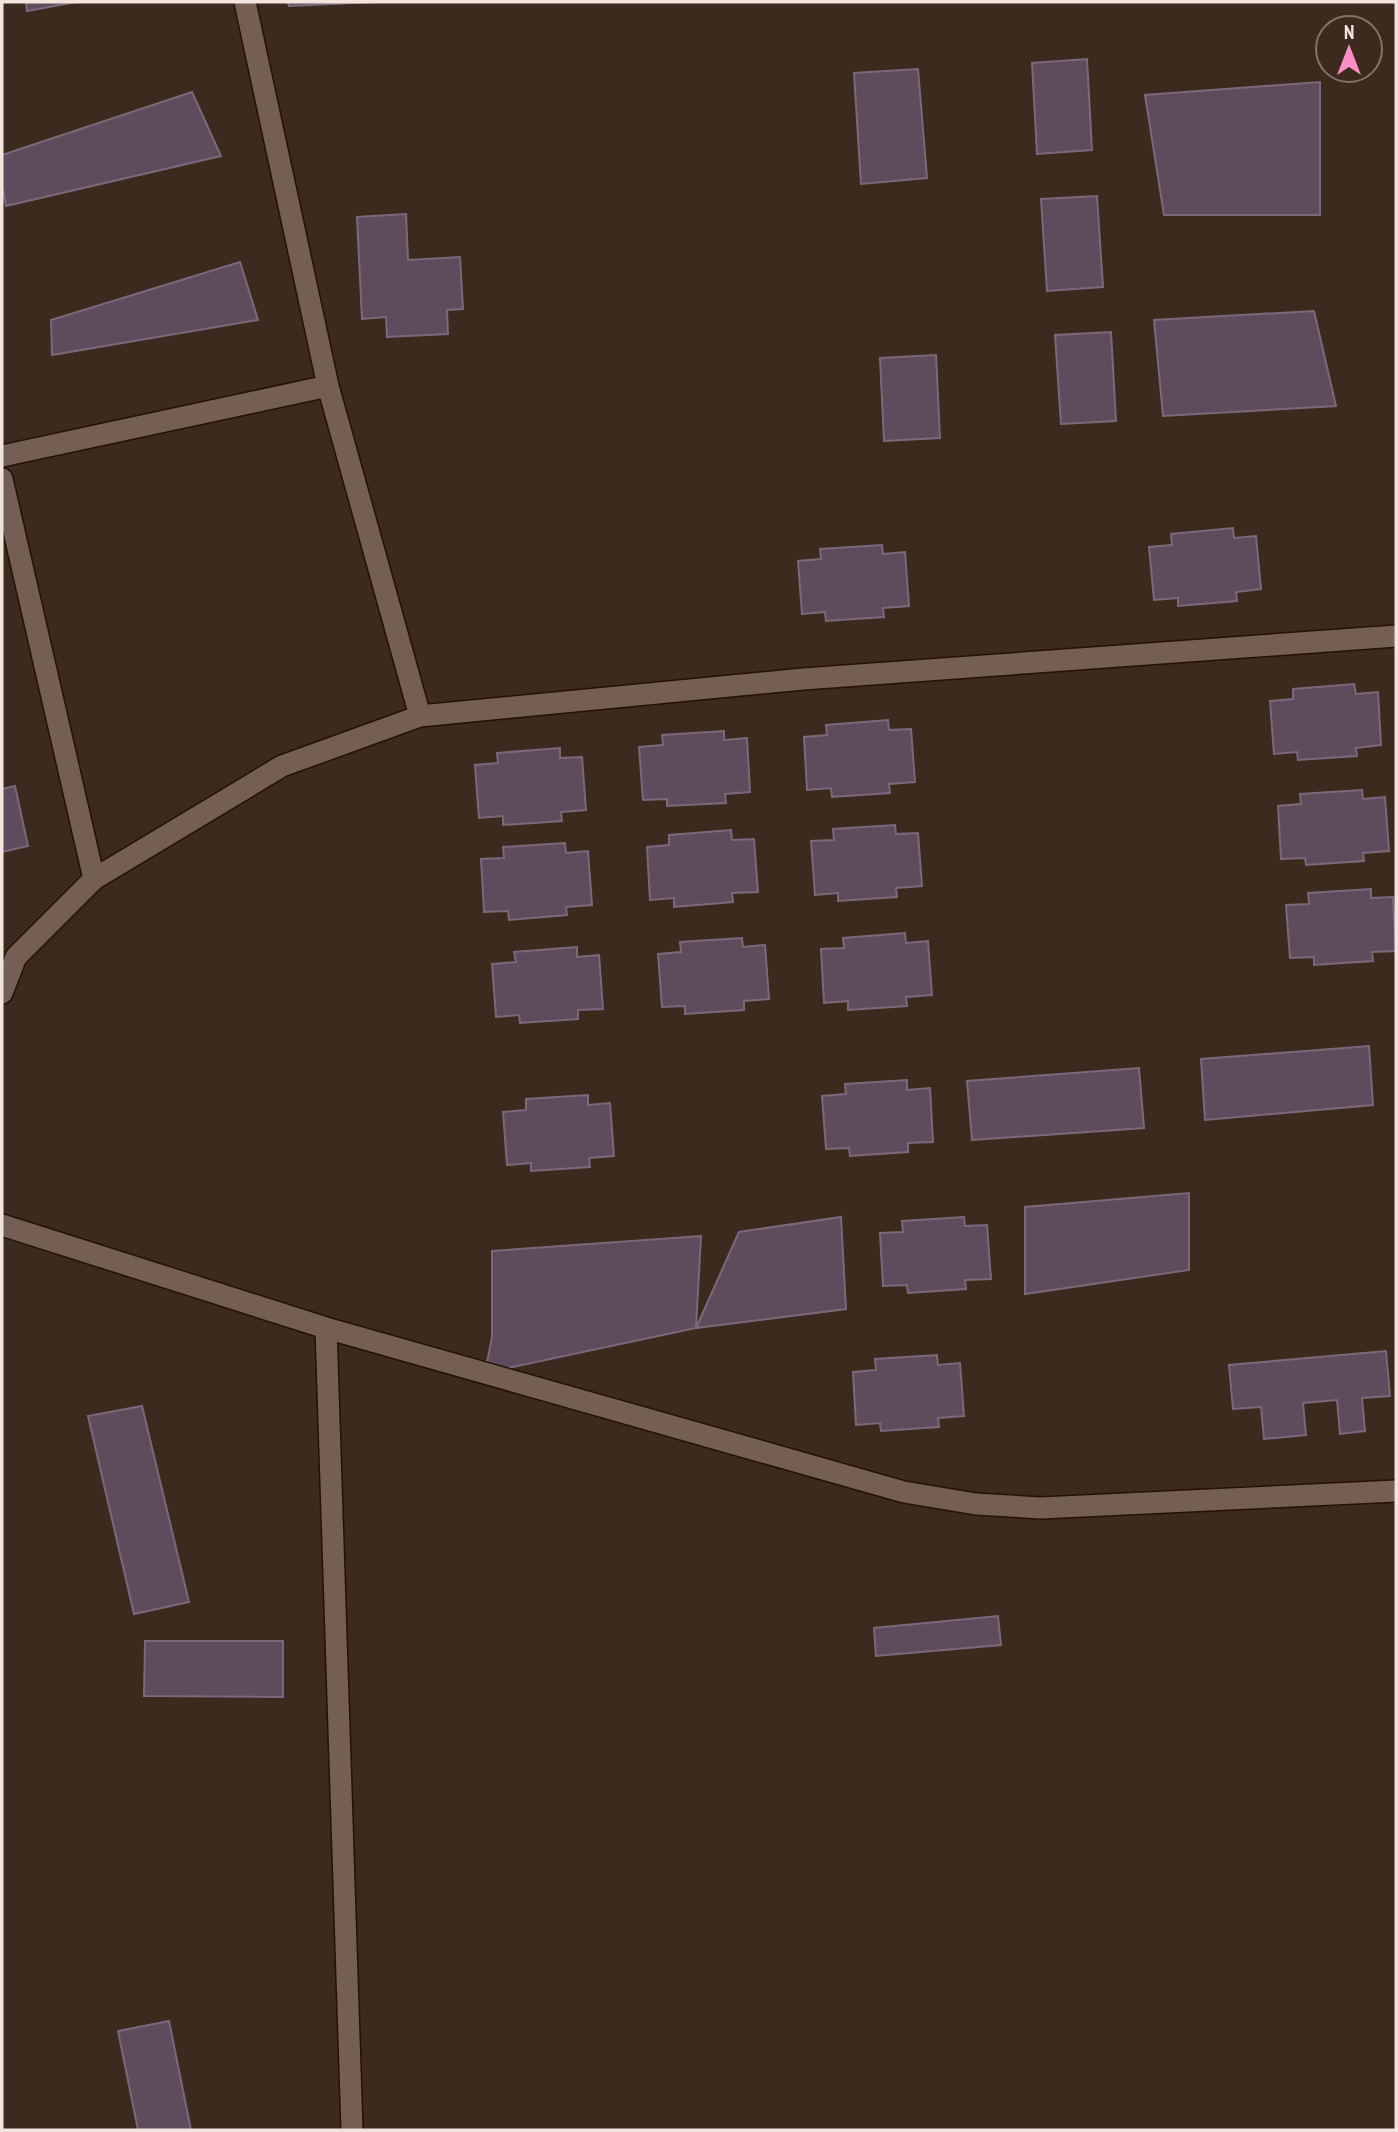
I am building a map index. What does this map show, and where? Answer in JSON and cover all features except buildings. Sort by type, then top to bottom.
[{"type":"street","points":[[245,2],[328,386],[420,716]]},
{"type":"street","points":[[2,456],[328,386]]},
{"type":"street","points":[[2,479],[94,878]]},
{"type":"street","points":[[2,993],[16,957],[94,878],[282,766],[420,716],[803,679],[1396,636]]},
{"type":"street","points":[[2,1225],[326,1328],[904,1492],[976,1504],[1041,1508],[1396,1491]]},
{"type":"street","points":[[326,1328],[352,2130]]}]
